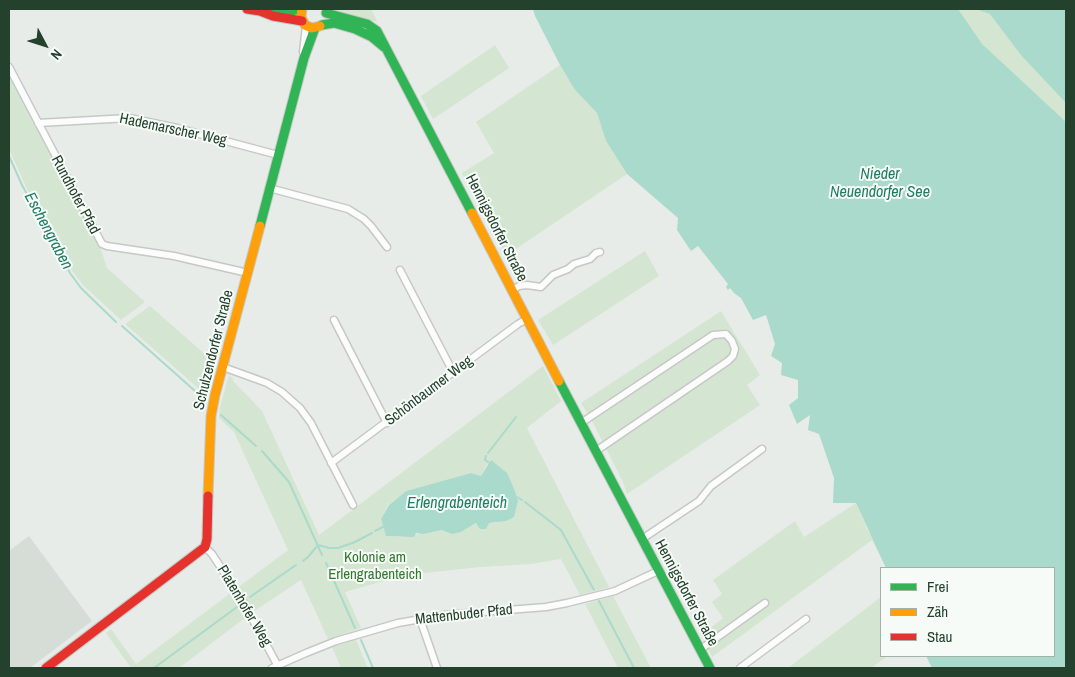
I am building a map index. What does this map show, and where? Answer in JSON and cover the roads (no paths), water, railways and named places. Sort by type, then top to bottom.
[{"type":"main road","points":[[247,9],[260,11],[292,11],[301,9],[300,15],[311,25]]},
{"type":"main road","name":"Hennigsdorfer Straße","points":[[260,11],[311,25],[334,23],[355,29],[372,37],[384,47]]},
{"type":"main road","name":"Hennigsdorfer Straße","points":[[325,11],[372,27],[382,38],[384,47],[710,668]]},
{"type":"main road","name":"Schulzendorfer Straße","points":[[204,547],[207,539],[211,416],[215,395],[248,274],[311,25],[325,20],[325,11]]},
{"type":"main road","points":[[46,668],[204,547]]},
{"type":"street","name":"Rundhofer Pfad","points":[[9,67],[102,244],[174,256],[248,274]]},
{"type":"street","name":"Hademarscher Weg","points":[[38,123],[129,118],[177,128],[278,155]]},
{"type":"street","points":[[269,188],[348,210],[371,226],[387,247]]},
{"type":"street","points":[[512,290],[519,286],[527,285],[541,287],[553,275],[568,269],[574,264],[590,259],[600,252]]},
{"type":"street","points":[[400,270],[453,372]]},
{"type":"street","name":"Schönbaumer Weg","points":[[331,463],[518,324],[528,319]]},
{"type":"street","points":[[334,320],[387,422]]},
{"type":"street","points":[[581,423],[713,335],[726,334],[732,341],[733,356],[728,361],[596,451]]},
{"type":"street","points":[[223,367],[267,383],[296,403],[311,423],[353,505]]},
{"type":"street","points":[[642,539],[699,501],[711,486],[762,449]]},
{"type":"street","name":"Platenhofer Weg","points":[[204,547],[212,554],[241,598],[276,667]]},
{"type":"street","name":"Mattenbuder Pfad","points":[[276,667],[336,641],[398,623],[477,612],[546,607],[567,603],[615,591],[658,571]]},
{"type":"street","points":[[701,649],[766,603]]},
{"type":"street","points":[[420,619],[437,668]]},
{"type":"street","points":[[740,668],[806,620]]},
{"type":"water","name":"Nieder Neuendorfer See","points":[[533,9],[958,9],[982,44],[1066,122],[1066,668],[932,668],[926,657],[1055,657],[1055,567],[886,567],[856,503],[833,503],[834,478],[819,434],[808,430],[810,415],[797,424],[789,405],[798,398],[798,380],[781,375],[782,363],[771,356],[775,344],[766,315],[753,320],[741,298],[730,288],[728,290],[726,287],[728,284],[698,246],[691,251],[677,230],[678,218],[627,174],[606,141],[597,113],[575,90]]},
{"type":"water","points":[[976,9],[1066,9],[1066,103],[1021,55],[990,14]]},
{"type":"water","name":"Erlengrabenteich","points":[[491,460],[507,473],[515,491],[518,501],[514,517],[506,521],[489,523],[486,529],[480,529],[476,523],[461,532],[452,534],[442,530],[423,534],[416,533],[414,537],[386,536],[381,519],[389,505],[406,491],[471,473],[481,476]]},
{"type":"waterway","name":"Eschengraben","points":[[9,156],[22,185],[70,273],[81,288],[116,322]]},
{"type":"waterway","name":"Eschengraben","points":[[122,326],[204,399]]},
{"type":"waterway","name":"Eschengraben","points":[[221,415],[256,446]]},
{"type":"waterway","points":[[488,453],[516,417]]},
{"type":"waterway","name":"Eschengraben","points":[[262,451],[289,482],[322,555]]},
{"type":"waterway","points":[[486,456],[485,460],[488,462]]},
{"type":"waterway","points":[[517,497],[522,500]]},
{"type":"waterway","points":[[525,502],[561,530],[594,590]]},
{"type":"waterway","points":[[375,531],[383,527]]},
{"type":"waterway","points":[[303,561],[318,545],[338,548],[372,533]]},
{"type":"waterway","name":"Eschengraben","points":[[326,563],[355,628]]},
{"type":"waterway","points":[[250,597],[296,565]]},
{"type":"waterway","points":[[599,601],[634,668]]},
{"type":"waterway","points":[[154,668],[237,607]]},
{"type":"waterway","name":"Eschengraben","points":[[361,640],[373,668]]},
{"type":"park label","name":"Kolonie am Erlengrabenteich","points":[[375,566]]}]
